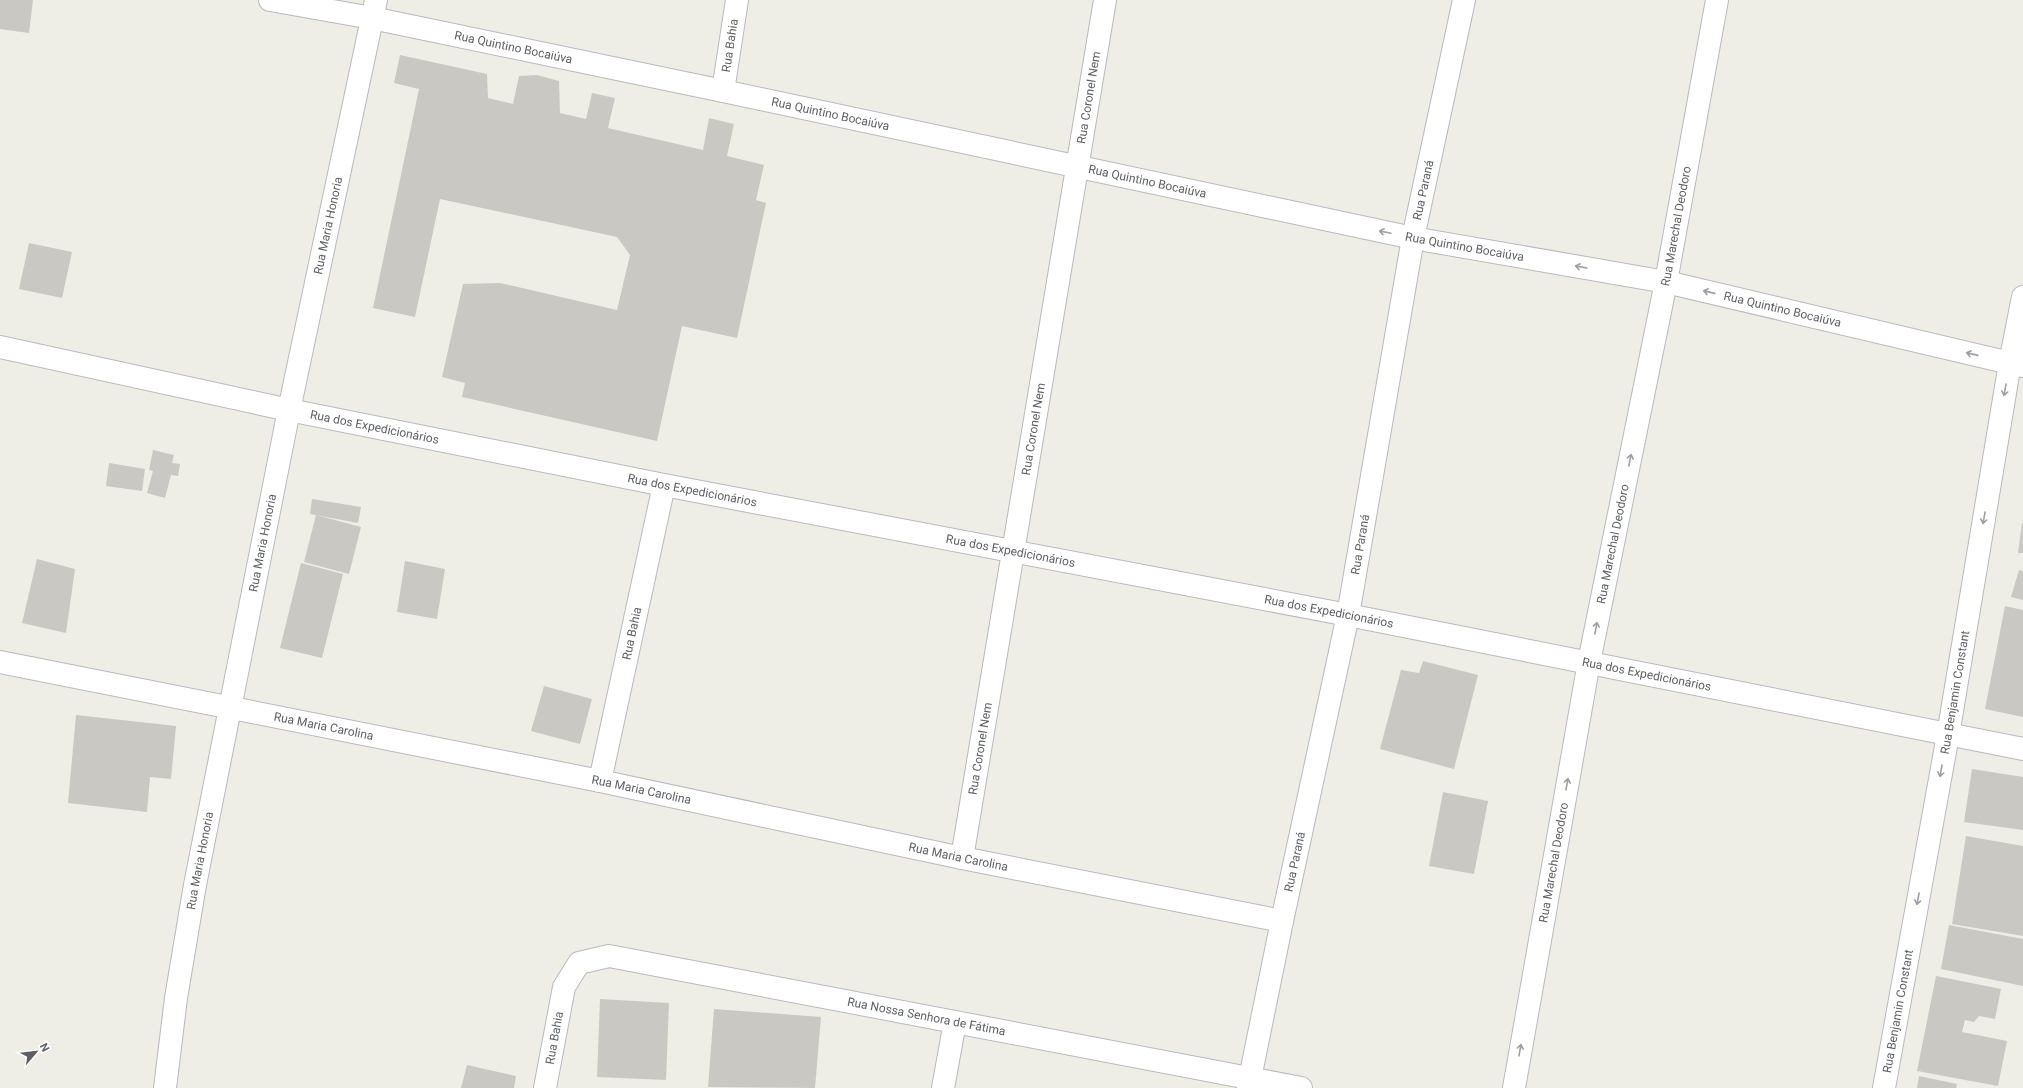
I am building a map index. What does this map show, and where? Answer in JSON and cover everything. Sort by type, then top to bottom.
[{"type":"street","name":"Rua Quintino Bocaiúva","points":[[270,0],[374,9],[723,91],[1413,238],[1666,282],[2016,364]]},
{"type":"street","name":"Rua Bahia","points":[[723,91],[737,0]]},
{"type":"street","name":"Rua Coronel Nem","points":[[962,858],[1105,0]]},
{"type":"street","name":"Rua Paraná","points":[[1249,1083],[1282,921],[1348,615],[1413,238],[1464,0]]},
{"type":"street","name":"Rua Marechal Deodoro","points":[[1514,1088],[1589,662],[1666,282],[1717,0]]},
{"type":"street","name":"Rua Maria Honoria","points":[[165,1088],[176,998],[230,706],[289,410],[374,9]]},
{"type":"street","name":"Rua Benjamin Constant","points":[[1884,1088],[2016,364],[2023,297]]},
{"type":"street","name":"Rua dos Expedicionários","points":[[0,347],[289,410],[664,485],[1348,615],[2023,749]]},
{"type":"street","name":"Rua Bahia","points":[[600,781],[664,485]]},
{"type":"street","name":"Rua Maria Carolina","points":[[0,662],[230,706],[600,781],[962,858],[1282,921]]},
{"type":"street","name":"Rua Nossa Senhora de Fátima","points":[[564,987],[579,963],[609,956],[955,1022],[1249,1083],[1301,1088]]},
{"type":"street","name":"Rua Bahia","points":[[545,1088],[564,987]]},
{"type":"street","points":[[943,1088],[955,1022]]},
{"type":"building","points":[[0,0],[33,0],[29,33],[0,29]]},
{"type":"building","points":[[400,55],[487,74],[488,98],[513,104],[519,76],[537,75],[559,81],[560,113],[586,119],[592,93],[615,98],[608,128],[703,150],[709,118],[734,124],[727,156],[764,165],[756,200],[766,203],[737,338],[682,326],[657,441],[462,397],[465,383],[442,377],[463,284],[500,283],[617,310],[630,255],[617,237],[440,199],[415,317],[373,308],[419,89],[394,83]]},
{"type":"building","points":[[29,243],[72,252],[62,298],[19,289]]},
{"type":"building","points":[[153,450],[174,455],[172,463],[180,464],[178,476],[171,475],[165,498],[147,493],[153,471],[149,470]]},
{"type":"building","points":[[109,463],[145,469],[142,491],[106,486]]},
{"type":"building","points":[[312,499],[361,507],[358,523],[310,514]]},
{"type":"building","points":[[316,515],[361,527],[349,574],[304,562]]},
{"type":"building","points":[[2022,523],[2023,553],[2018,553]]},
{"type":"building","points":[[37,559],[75,569],[66,633],[22,623]]},
{"type":"building","points":[[405,561],[445,569],[437,619],[397,612]]},
{"type":"building","points":[[301,563],[343,574],[322,658],[280,648]]},
{"type":"building","points":[[2019,570],[2023,571],[2023,600],[2011,597]]},
{"type":"building","points":[[2005,606],[2023,610],[2023,717],[1985,709]]},
{"type":"building","points":[[1423,661],[1478,675],[1454,769],[1380,749],[1401,670],[1419,673]]},
{"type":"building","points":[[544,686],[592,699],[580,744],[531,731]]},
{"type":"building","points":[[76,715],[176,726],[171,779],[150,777],[147,812],[68,803]]},
{"type":"building","points":[[1972,769],[2023,777],[2023,830],[1964,822]]},
{"type":"building","points":[[1443,792],[1488,801],[1474,874],[1429,866]]},
{"type":"building","points":[[1966,836],[2023,846],[2023,936],[1952,924]]},
{"type":"building","points":[[1949,925],[2023,939],[2023,986],[1941,969]]},
{"type":"building","points":[[1936,976],[2001,989],[1995,1019],[1979,1016],[1974,1022],[1965,1020],[1962,1032],[2007,1041],[1998,1086],[1917,1071]]},
{"type":"building","points":[[600,999],[669,1003],[666,1080],[597,1077]]},
{"type":"building","points":[[714,1009],[821,1017],[815,1088],[708,1087]]},
{"type":"building","points":[[467,1065],[516,1076],[514,1088],[461,1088]]},
{"type":"building","points":[[1919,1076],[1957,1084],[1956,1088],[1917,1088]]}]
